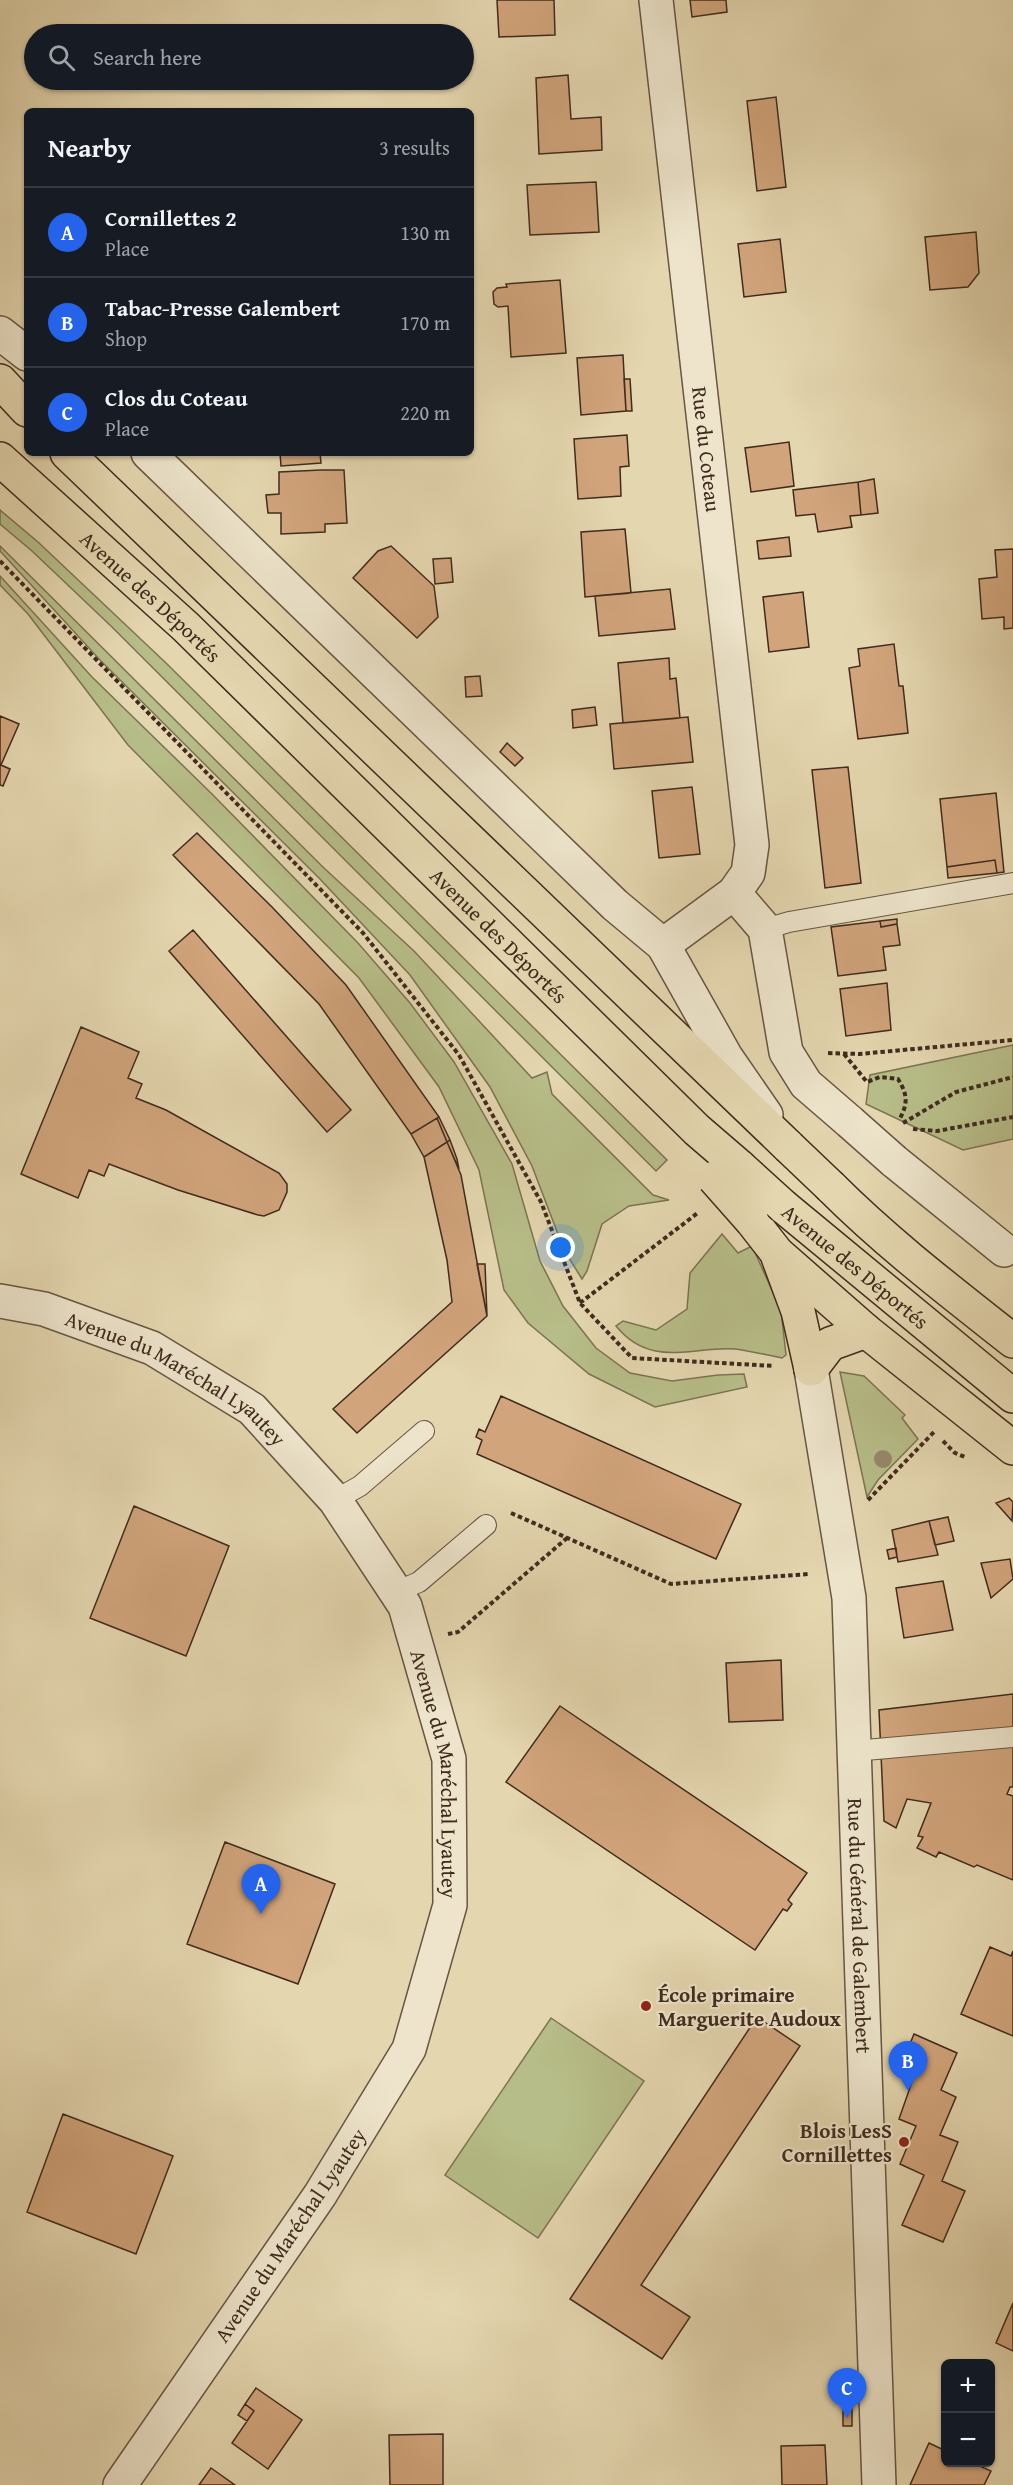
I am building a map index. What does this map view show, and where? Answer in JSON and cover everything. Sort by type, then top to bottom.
[{"type":"highway","points":[[0,381],[24,407]]},
{"type":"highway","points":[[0,404],[24,424]]},
{"type":"highway","name":"Avenue des Déportés","points":[[0,459],[202,643],[697,1130],[727,1173],[784,1207],[1013,1396]]},
{"type":"highway","name":"Avenue des Déportés","points":[[71,460],[306,680],[851,1207],[1013,1341]]},
{"type":"highway","points":[[727,1173],[752,1221],[777,1252],[866,1331],[1013,1448]]},
{"type":"highway","points":[[777,1252],[798,1311],[810,1368]]},
{"type":"highway","points":[[810,1368],[831,1344],[866,1331]]},
{"type":"street","name":"Rue du Coteau","points":[[656,0],[752,846],[748,873],[734,893]]},
{"type":"street","points":[[0,333],[24,352]]},
{"type":"street","name":"Avenue des Déportés","points":[[151,456],[615,905],[663,945],[726,1057],[786,1143]]},
{"type":"street","points":[[663,945],[734,893],[765,929],[786,1052],[806,1084],[894,1161],[1004,1250]]},
{"type":"street","name":"Avenue du Maréchal Lyautey","points":[[0,1301],[44,1309],[152,1348],[252,1409],[335,1500],[405,1606],[449,1759],[450,1905],[409,2049],[320,2195],[120,2485]]},
{"type":"street","name":"Rue du Général de Galembert","points":[[810,1368],[849,1598],[879,2485]]},
{"type":"lane","points":[[765,929],[789,922],[1013,883]]},
{"type":"lane","points":[[335,1500],[360,1486],[424,1431]]},
{"type":"lane","points":[[396,1592],[418,1582],[486,1525]]},
{"type":"lane","points":[[854,1751],[1013,1737]]},
{"type":"path","points":[[0,561],[363,933],[459,1055],[541,1203],[580,1303],[632,1358],[775,1366]]},
{"type":"path","points":[[786,1052],[844,1054],[1013,1040]]},
{"type":"path","points":[[844,1054],[867,1082],[880,1077],[898,1079],[905,1090],[907,1102],[894,1128],[956,1092],[1013,1077]]},
{"type":"path","points":[[905,1129],[937,1131],[1013,1117]]},
{"type":"path","points":[[580,1303],[702,1209]]},
{"type":"path","points":[[864,1505],[934,1432]]},
{"type":"path","points":[[486,1525],[508,1512],[672,1584],[819,1574]]},
{"type":"path","points":[[442,1636],[458,1632],[567,1538]]},
{"type":"green space","points":[[0,510],[38,542],[166,663],[667,1160],[656,1171],[112,627],[0,524]]},
{"type":"green space","points":[[0,546],[325,869],[414,951],[532,1078],[547,1072],[552,1094],[653,1195],[669,1200],[629,1206],[602,1224],[587,1271],[582,1279],[564,1250],[532,1166],[490,1087],[410,975],[319,878],[100,660],[0,551]]},
{"type":"green space","points":[[0,576],[92,677],[212,794],[358,943],[410,1003],[454,1062],[512,1164],[540,1261],[563,1306],[596,1348],[630,1373],[672,1381],[744,1374],[747,1387],[655,1407],[589,1374],[528,1323],[504,1290],[479,1170],[439,1087],[359,978],[128,745],[28,614],[0,585]]},
{"type":"green space","points":[[1013,1045],[1013,1139],[963,1150],[866,1104],[870,1075]]},
{"type":"green space","points":[[722,1234],[738,1253],[752,1246],[781,1310],[786,1355],[782,1358],[735,1349],[658,1351],[643,1347],[629,1339],[616,1326],[623,1321],[656,1330],[687,1309],[690,1273]]},
{"type":"green space","points":[[840,1372],[864,1376],[905,1415],[902,1418],[918,1439],[878,1480],[867,1497]]},
{"type":"green space","points":[[551,2018],[644,2081],[538,2238],[445,2175]]},
{"type":"building","points":[[497,0],[554,0],[555,35],[499,37]]},
{"type":"building","points":[[690,0],[726,0],[727,12],[692,17]]},
{"type":"building","points":[[568,75],[571,119],[601,117],[602,150],[539,154],[536,78]]},
{"type":"building","points":[[776,97],[786,187],[757,191],[747,101]]},
{"type":"building","points":[[596,182],[599,232],[530,235],[527,185]]},
{"type":"building","points":[[976,232],[979,273],[968,287],[930,290],[925,237]]},
{"type":"building","points":[[780,239],[786,292],[744,297],[738,244]]},
{"type":"building","points":[[560,280],[566,353],[511,357],[508,306],[498,307],[494,304],[493,292],[497,288],[507,287],[506,284]]},
{"type":"building","points":[[623,355],[626,411],[581,415],[577,358]]},
{"type":"building","points":[[624,379],[630,379],[632,411],[626,411]]},
{"type":"building","points":[[627,435],[629,466],[620,467],[621,496],[578,499],[574,439]]},
{"type":"building","points":[[789,442],[794,486],[751,492],[745,448]]},
{"type":"building","points":[[280,456],[320,456],[321,463],[281,466]]},
{"type":"building","points":[[344,470],[347,523],[325,524],[325,532],[281,534],[281,513],[268,513],[266,495],[279,494],[279,472]]},
{"type":"building","points":[[874,479],[878,513],[861,515],[858,482]]},
{"type":"building","points":[[858,482],[861,515],[850,516],[852,527],[818,532],[815,514],[796,516],[793,490]]},
{"type":"building","points":[[625,529],[631,593],[585,597],[581,532]]},
{"type":"building","points":[[789,537],[791,556],[759,559],[757,541]]},
{"type":"building","points":[[391,546],[434,586],[438,617],[417,638],[353,578],[378,551]]},
{"type":"building","points":[[1013,549],[1013,628],[1004,629],[1004,617],[982,619],[979,579],[997,577],[995,550]]},
{"type":"building","points":[[451,558],[453,582],[435,584],[433,559]]},
{"type":"building","points":[[670,589],[675,629],[599,636],[595,596]]},
{"type":"building","points":[[803,592],[809,647],[769,652],[763,597]]},
{"type":"building","points":[[894,644],[899,686],[903,686],[908,733],[858,739],[849,668],[860,666],[858,649]]},
{"type":"building","points":[[669,658],[670,679],[676,678],[680,718],[623,723],[618,663]]},
{"type":"building","points":[[480,676],[482,696],[466,697],[465,677]]},
{"type":"building","points":[[595,707],[597,725],[573,728],[572,710]]},
{"type":"building","points":[[0,716],[19,724],[1,765],[10,769],[3,786],[0,785]]},
{"type":"building","points":[[688,717],[693,762],[614,769],[610,724]]},
{"type":"building","points":[[507,743],[523,758],[515,766],[500,752]]},
{"type":"building","points":[[848,767],[861,883],[825,888],[812,770]]},
{"type":"building","points":[[692,787],[700,854],[659,858],[652,791]]},
{"type":"building","points":[[996,793],[1004,872],[997,873],[995,860],[947,867],[940,799]]},
{"type":"building","points":[[197,833],[346,985],[439,1117],[411,1134],[319,1004],[173,855]]},
{"type":"building","points":[[995,860],[997,873],[948,878],[947,867]]},
{"type":"building","points":[[897,919],[897,924],[881,927],[880,921]]},
{"type":"building","points":[[880,921],[881,927],[897,924],[900,945],[883,947],[886,970],[838,976],[831,927]]},
{"type":"building","points":[[193,930],[351,1110],[327,1132],[169,951]]},
{"type":"building","points":[[887,983],[891,1030],[846,1036],[840,989]]},
{"type":"building","points":[[81,1027],[139,1052],[128,1078],[142,1084],[136,1098],[166,1110],[279,1173],[287,1184],[287,1192],[279,1210],[264,1216],[258,1215],[178,1190],[109,1164],[104,1176],[89,1170],[78,1198],[21,1174]]},
{"type":"building","points":[[439,1117],[450,1140],[447,1142],[437,1118]]},
{"type":"building","points":[[437,1118],[447,1142],[424,1157],[411,1134]]},
{"type":"building","points":[[450,1140],[457,1159],[459,1169],[447,1142]]},
{"type":"building","points":[[447,1142],[461,1175],[487,1316],[357,1433],[333,1409],[452,1302],[447,1260],[424,1157]]},
{"type":"building","points":[[477,1264],[485,1264],[487,1316]]},
{"type":"building","points":[[501,1396],[741,1504],[716,1559],[477,1454],[482,1440],[476,1437],[479,1429],[485,1432]]},
{"type":"building","points":[[1009,1498],[1013,1502],[1012,1521],[996,1503]]},
{"type":"building","points":[[134,1506],[229,1546],[186,1656],[90,1618]]},
{"type":"building","points":[[948,1517],[954,1541],[935,1545],[929,1521]]},
{"type":"building","points":[[929,1521],[938,1555],[898,1562],[892,1530]]},
{"type":"building","points":[[896,1548],[897,1557],[889,1559],[887,1550]]},
{"type":"building","points":[[1010,1559],[1013,1579],[991,1598],[981,1563]]},
{"type":"building","points":[[943,1581],[953,1630],[904,1638],[896,1588]]},
{"type":"building","points":[[781,1660],[783,1720],[729,1722],[726,1663]]},
{"type":"building","points":[[1013,1694],[1013,1787],[1010,1787],[1007,1794],[1013,1796],[1013,1880],[939,1852],[936,1857],[917,1848],[923,1837],[918,1836],[931,1803],[907,1799],[896,1828],[884,1821],[879,1710]]},
{"type":"building","points":[[560,1706],[807,1873],[788,1900],[792,1904],[787,1911],[783,1909],[755,1950],[506,1782]]},
{"type":"building","points":[[225,1842],[335,1884],[298,1984],[187,1944]]},
{"type":"building","points":[[990,1947],[1011,1956],[1013,1951],[1013,2036],[961,2014]]},
{"type":"building","points":[[757,2017],[800,2046],[641,2285],[690,2317],[662,2359],[570,2299]]},
{"type":"building","points":[[914,2034],[957,2053],[941,2090],[956,2097],[940,2135],[958,2142],[942,2181],[965,2191],[943,2242],[902,2225],[924,2175],[900,2164],[916,2126],[899,2119],[913,2079],[898,2073]]},
{"type":"building","points":[[63,2114],[173,2156],[136,2254],[27,2212]]},
{"type":"building","points":[[1013,2303],[1013,2351],[996,2343]]},
{"type":"building","points":[[256,2388],[302,2420],[268,2469],[232,2443],[254,2411],[245,2404]]},
{"type":"building","points":[[245,2404],[254,2411],[247,2421],[238,2415]]},
{"type":"building","points":[[843,2409],[852,2409],[852,2426],[843,2426]]},
{"type":"building","points":[[443,2434],[443,2485],[390,2485],[389,2435]]},
{"type":"building","points":[[929,2443],[941,2449],[941,2467],[982,2467],[991,2471],[984,2485],[910,2485]]},
{"type":"building","points":[[825,2445],[827,2485],[782,2485],[781,2446]]},
{"type":"building","points":[[211,2468],[235,2485],[199,2485]]},
{"type":"place","name":"Cornillettes 2","points":[[261,1914]]},
{"type":"place","name":"École primaire Marguerite Audoux","points":[[646,2006]]},
{"type":"place","name":"Tabac-Presse Galembert","points":[[908,2091]]},
{"type":"place","name":"Blois LesS Cornillettes","points":[[904,2142]]},
{"type":"place","name":"Clos du Coteau","points":[[847,2418]]}]
